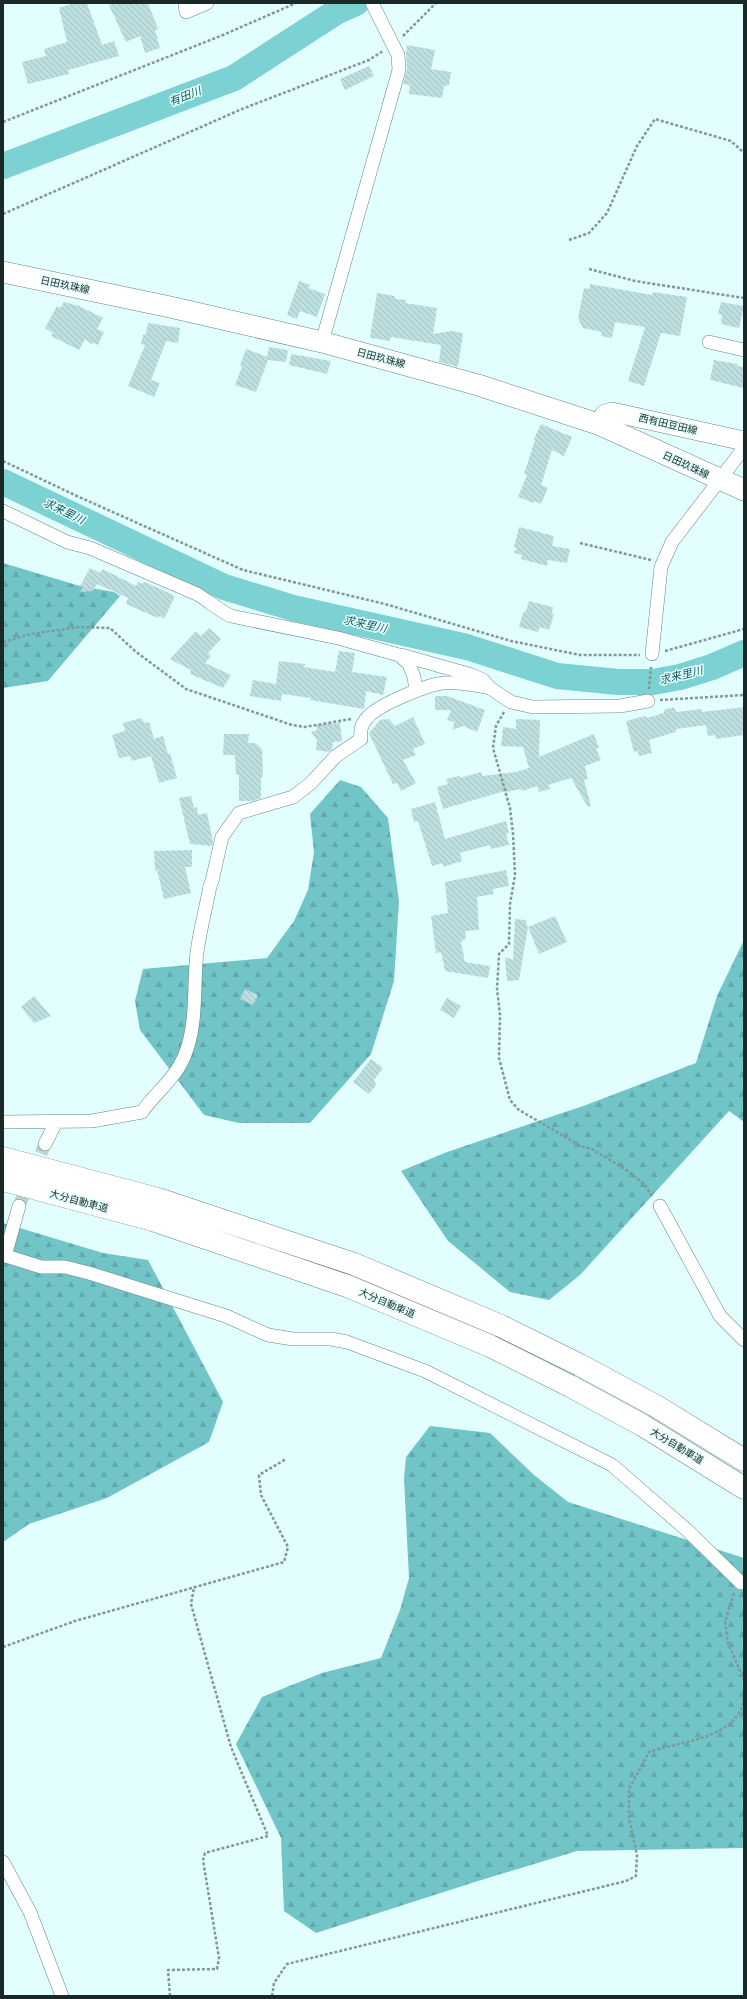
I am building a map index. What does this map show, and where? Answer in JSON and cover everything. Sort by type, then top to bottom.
[{"type":"highway","points":[[3,1158],[158,1199],[354,1264],[501,1326],[580,1365],[656,1406],[744,1460]]},
{"type":"highway","name":"大分自動車道","points":[[3,1180],[153,1220],[347,1286],[490,1346],[570,1386],[642,1425],[744,1488]]},
{"type":"main road","name":"日田玖珠線","points":[[3,272],[170,307],[322,342],[478,385],[598,424],[744,490]]},
{"type":"main road","name":"西有田豆田線","points":[[598,424],[605,414],[612,412],[744,441]]},
{"type":"street","points":[[184,3],[186,12],[207,3]]},
{"type":"street","points":[[322,342],[399,70],[398,55],[372,3]]},
{"type":"street","points":[[708,342],[744,350]]},
{"type":"street","points":[[652,654],[661,567],[672,542],[744,448]]},
{"type":"street","points":[[3,511],[67,542],[90,548],[197,594],[217,609],[231,616],[338,638],[472,675],[483,680],[490,688],[511,702],[533,707],[620,706],[648,697]]},
{"type":"street","points":[[399,655],[409,664],[414,676],[416,691]]},
{"type":"street","points":[[3,1122],[92,1121],[142,1112],[153,1096],[175,1075],[185,1056],[193,1020],[197,952],[210,886],[222,837],[239,813],[293,797],[311,783],[336,756],[361,739],[360,729],[368,716],[416,691],[443,683],[469,684],[490,688]]},
{"type":"street","points":[[45,1144],[56,1122]]},
{"type":"street","points":[[19,1206],[4,1255],[41,1267],[65,1267],[89,1273],[226,1316],[268,1335],[293,1339],[331,1339],[347,1342],[425,1371],[612,1465],[688,1531],[741,1583]]},
{"type":"street","points":[[660,1206],[720,1316],[744,1340]]},
{"type":"street","points":[[3,1862],[30,1912],[62,1996]]},
{"type":"path","points":[[3,122],[223,35],[296,3]]},
{"type":"path","points":[[3,214],[242,109],[370,60],[392,44],[436,3]]},
{"type":"path","points":[[569,240],[589,233],[607,213],[637,146],[655,119],[731,141],[744,153]]},
{"type":"path","points":[[589,269],[636,282],[744,298]]},
{"type":"path","points":[[3,461],[79,497],[243,570],[385,604],[511,641],[580,655],[652,654],[744,629]]},
{"type":"path","points":[[580,542],[663,563]]},
{"type":"path","points":[[3,642],[31,634],[80,627],[110,628],[135,651],[186,689],[213,699],[292,725],[305,727],[368,716]]},
{"type":"path","points":[[652,654],[648,697],[690,700],[732,694],[744,695]]},
{"type":"path","points":[[511,702],[496,726],[493,748],[510,808],[515,875],[510,904],[509,944],[499,954],[497,989],[500,1015],[499,1058],[510,1100],[519,1110],[581,1146],[594,1150],[626,1170],[644,1184],[660,1206]]},
{"type":"path","points":[[3,1647],[75,1621],[284,1562],[288,1547],[261,1496],[259,1475],[286,1459]]},
{"type":"path","points":[[741,1583],[735,1591],[725,1622],[728,1643],[744,1680]]},
{"type":"path","points":[[170,1996],[168,1970],[217,1969],[219,1958],[203,1860],[205,1853],[268,1836],[231,1747],[192,1604],[194,1587]]},
{"type":"path","points":[[272,1996],[274,1983],[287,1964],[626,1880],[636,1876],[637,1855],[629,1818],[628,1789],[649,1752],[668,1745],[704,1738],[728,1727],[741,1711],[744,1696]]},
{"type":"green space","points":[[3,563],[80,586],[114,592],[120,596],[48,681],[3,688]]},
{"type":"green space","points":[[340,780],[361,787],[388,818],[399,901],[394,981],[371,1054],[310,1123],[239,1123],[204,1115],[140,1030],[135,1001],[143,969],[267,958],[294,921],[308,890],[314,852],[310,814]]},
{"type":"green space","points":[[744,940],[744,1122],[729,1111],[580,1275],[549,1300],[510,1292],[448,1241],[401,1171],[447,1152],[586,1105],[696,1063],[717,996]]},
{"type":"green space","points":[[3,1223],[103,1253],[148,1260],[223,1402],[209,1442],[107,1498],[29,1524],[3,1542]]},
{"type":"green space","points":[[430,1426],[490,1433],[534,1475],[568,1502],[744,1558],[744,1848],[577,1851],[316,1933],[284,1911],[281,1838],[236,1744],[262,1697],[322,1673],[381,1658],[400,1610],[409,1578],[404,1479],[406,1457]]},
{"type":"building","points":[[74,3],[87,3],[102,45],[114,41],[119,56],[68,70],[69,74],[28,84],[22,62],[46,56],[44,49],[67,42],[59,8]]},
{"type":"building","points":[[108,3],[148,3],[158,29],[155,30],[160,48],[145,53],[140,36],[126,42]]},
{"type":"building","points":[[407,45],[435,50],[431,69],[451,72],[449,85],[444,86],[442,98],[409,94],[410,85],[403,84],[407,70]]},
{"type":"building","points":[[369,66],[374,76],[345,90],[340,79]]},
{"type":"building","points":[[299,281],[310,285],[308,288],[325,294],[317,317],[300,311],[297,319],[287,315]]},
{"type":"building","points":[[590,284],[652,295],[653,292],[687,297],[680,336],[661,333],[644,386],[628,381],[645,327],[615,322],[612,338],[601,336],[602,332],[583,328],[578,318],[584,288],[590,289]]},
{"type":"building","points":[[377,293],[395,296],[395,299],[406,300],[405,303],[437,308],[433,334],[452,331],[463,333],[458,367],[439,362],[441,345],[391,337],[390,341],[370,338]]},
{"type":"building","points":[[64,302],[79,306],[103,318],[97,329],[104,332],[98,345],[94,343],[92,344],[85,339],[79,350],[51,336],[53,333],[45,328],[57,306],[60,308]]},
{"type":"building","points":[[721,302],[744,306],[739,328],[721,324],[722,315],[718,314]]},
{"type":"building","points":[[148,323],[180,328],[178,343],[166,341],[151,380],[160,383],[154,397],[128,386],[145,345],[141,344],[143,335],[146,334]]},
{"type":"building","points":[[269,347],[288,350],[286,362],[268,360],[256,392],[235,385],[242,367],[240,365],[246,349],[267,357]]},
{"type":"building","points":[[291,354],[331,361],[327,374],[289,365]]},
{"type":"building","points":[[714,360],[737,364],[737,366],[744,367],[744,388],[710,380]]},
{"type":"building","points":[[541,424],[572,437],[564,456],[552,450],[541,485],[548,488],[541,504],[518,497],[527,475],[524,474],[535,440],[534,439]]},
{"type":"building","points":[[519,527],[554,536],[552,546],[570,549],[567,563],[548,560],[547,566],[521,559],[522,555],[514,553],[517,548],[514,547]]},
{"type":"building","points":[[90,568],[100,573],[103,569],[136,586],[138,582],[141,584],[145,582],[175,596],[164,619],[160,616],[158,618],[126,604],[128,598],[97,584],[93,591],[80,592],[83,587],[80,586]]},
{"type":"building","points":[[529,601],[553,607],[552,614],[554,614],[549,630],[540,627],[538,632],[519,627],[523,613],[526,611]]},
{"type":"building","points":[[209,628],[221,639],[208,653],[211,656],[205,663],[231,675],[223,688],[190,674],[191,670],[170,659],[196,631],[201,636]]},
{"type":"building","points":[[339,651],[355,653],[352,672],[387,677],[383,695],[366,691],[364,709],[310,700],[311,698],[282,694],[281,701],[250,696],[253,680],[276,684],[279,661],[305,664],[304,667],[335,672]]},
{"type":"building","points":[[435,696],[447,696],[485,710],[477,732],[463,726],[453,730],[454,722],[447,720],[451,710],[435,710]]},
{"type":"building","points":[[674,707],[676,712],[702,709],[702,712],[744,707],[744,735],[716,739],[715,735],[708,736],[706,725],[676,729],[676,732],[649,740],[652,753],[639,756],[638,751],[634,752],[626,721],[645,716],[647,718],[664,713],[664,710]]},
{"type":"building","points":[[413,717],[425,744],[413,749],[416,755],[403,760],[416,783],[401,791],[397,783],[393,784],[369,733],[380,720],[389,719],[395,726]]},
{"type":"building","points":[[141,718],[145,723],[149,722],[154,739],[163,736],[168,754],[170,753],[177,778],[159,783],[151,756],[132,761],[130,756],[119,758],[112,735],[125,731],[123,723]]},
{"type":"building","points":[[516,719],[540,720],[539,757],[594,734],[599,748],[596,749],[601,760],[585,766],[588,779],[584,780],[591,806],[588,807],[571,778],[548,785],[550,789],[539,792],[537,786],[522,791],[521,789],[505,791],[443,809],[437,787],[448,784],[446,779],[459,776],[460,778],[481,772],[482,776],[516,772],[529,768],[523,747],[501,746],[503,727],[516,729]]},
{"type":"building","points":[[340,723],[342,741],[333,742],[332,749],[329,752],[316,750],[317,740],[311,732],[317,730],[316,725]]},
{"type":"building","points":[[224,734],[249,734],[248,743],[255,743],[262,749],[263,777],[261,777],[261,798],[253,801],[239,801],[239,775],[236,775],[235,755],[223,755]]},
{"type":"building","points":[[191,796],[194,808],[197,807],[198,815],[207,813],[213,841],[212,846],[190,844],[179,798]]},
{"type":"building","points":[[435,802],[445,839],[506,821],[509,833],[506,834],[509,845],[491,849],[490,845],[460,853],[462,861],[443,867],[443,863],[432,866],[418,821],[414,822],[411,809]]},
{"type":"building","points":[[192,850],[192,867],[185,867],[191,893],[164,899],[157,870],[155,870],[154,851]]},
{"type":"building","points":[[506,870],[509,886],[493,889],[494,894],[477,897],[479,930],[465,931],[466,938],[461,942],[465,962],[490,966],[488,978],[445,971],[441,952],[436,953],[431,916],[448,913],[445,882]]},
{"type":"building","points":[[555,916],[567,942],[539,954],[528,927]]},
{"type":"building","points":[[515,919],[525,920],[528,927],[519,980],[507,981],[505,957],[513,960]]},
{"type":"building","points":[[245,989],[258,995],[253,1005],[240,999]]},
{"type":"building","points":[[34,996],[51,1016],[34,1023],[21,1007]]},
{"type":"building","points":[[447,998],[461,1006],[454,1018],[440,1010]]},
{"type":"building","points":[[371,1059],[383,1068],[374,1080],[376,1085],[369,1094],[353,1082]]},
{"type":"waterway","name":"有田川","points":[[3,166],[234,78],[336,12],[356,3]]},
{"type":"waterway","name":"求来里川","points":[[3,482],[224,587],[293,608],[467,647],[557,676],[618,682],[653,682],[680,677],[712,667],[744,653]]},
{"type":"tunnel","points":[[19,1206],[45,1144]]}]
